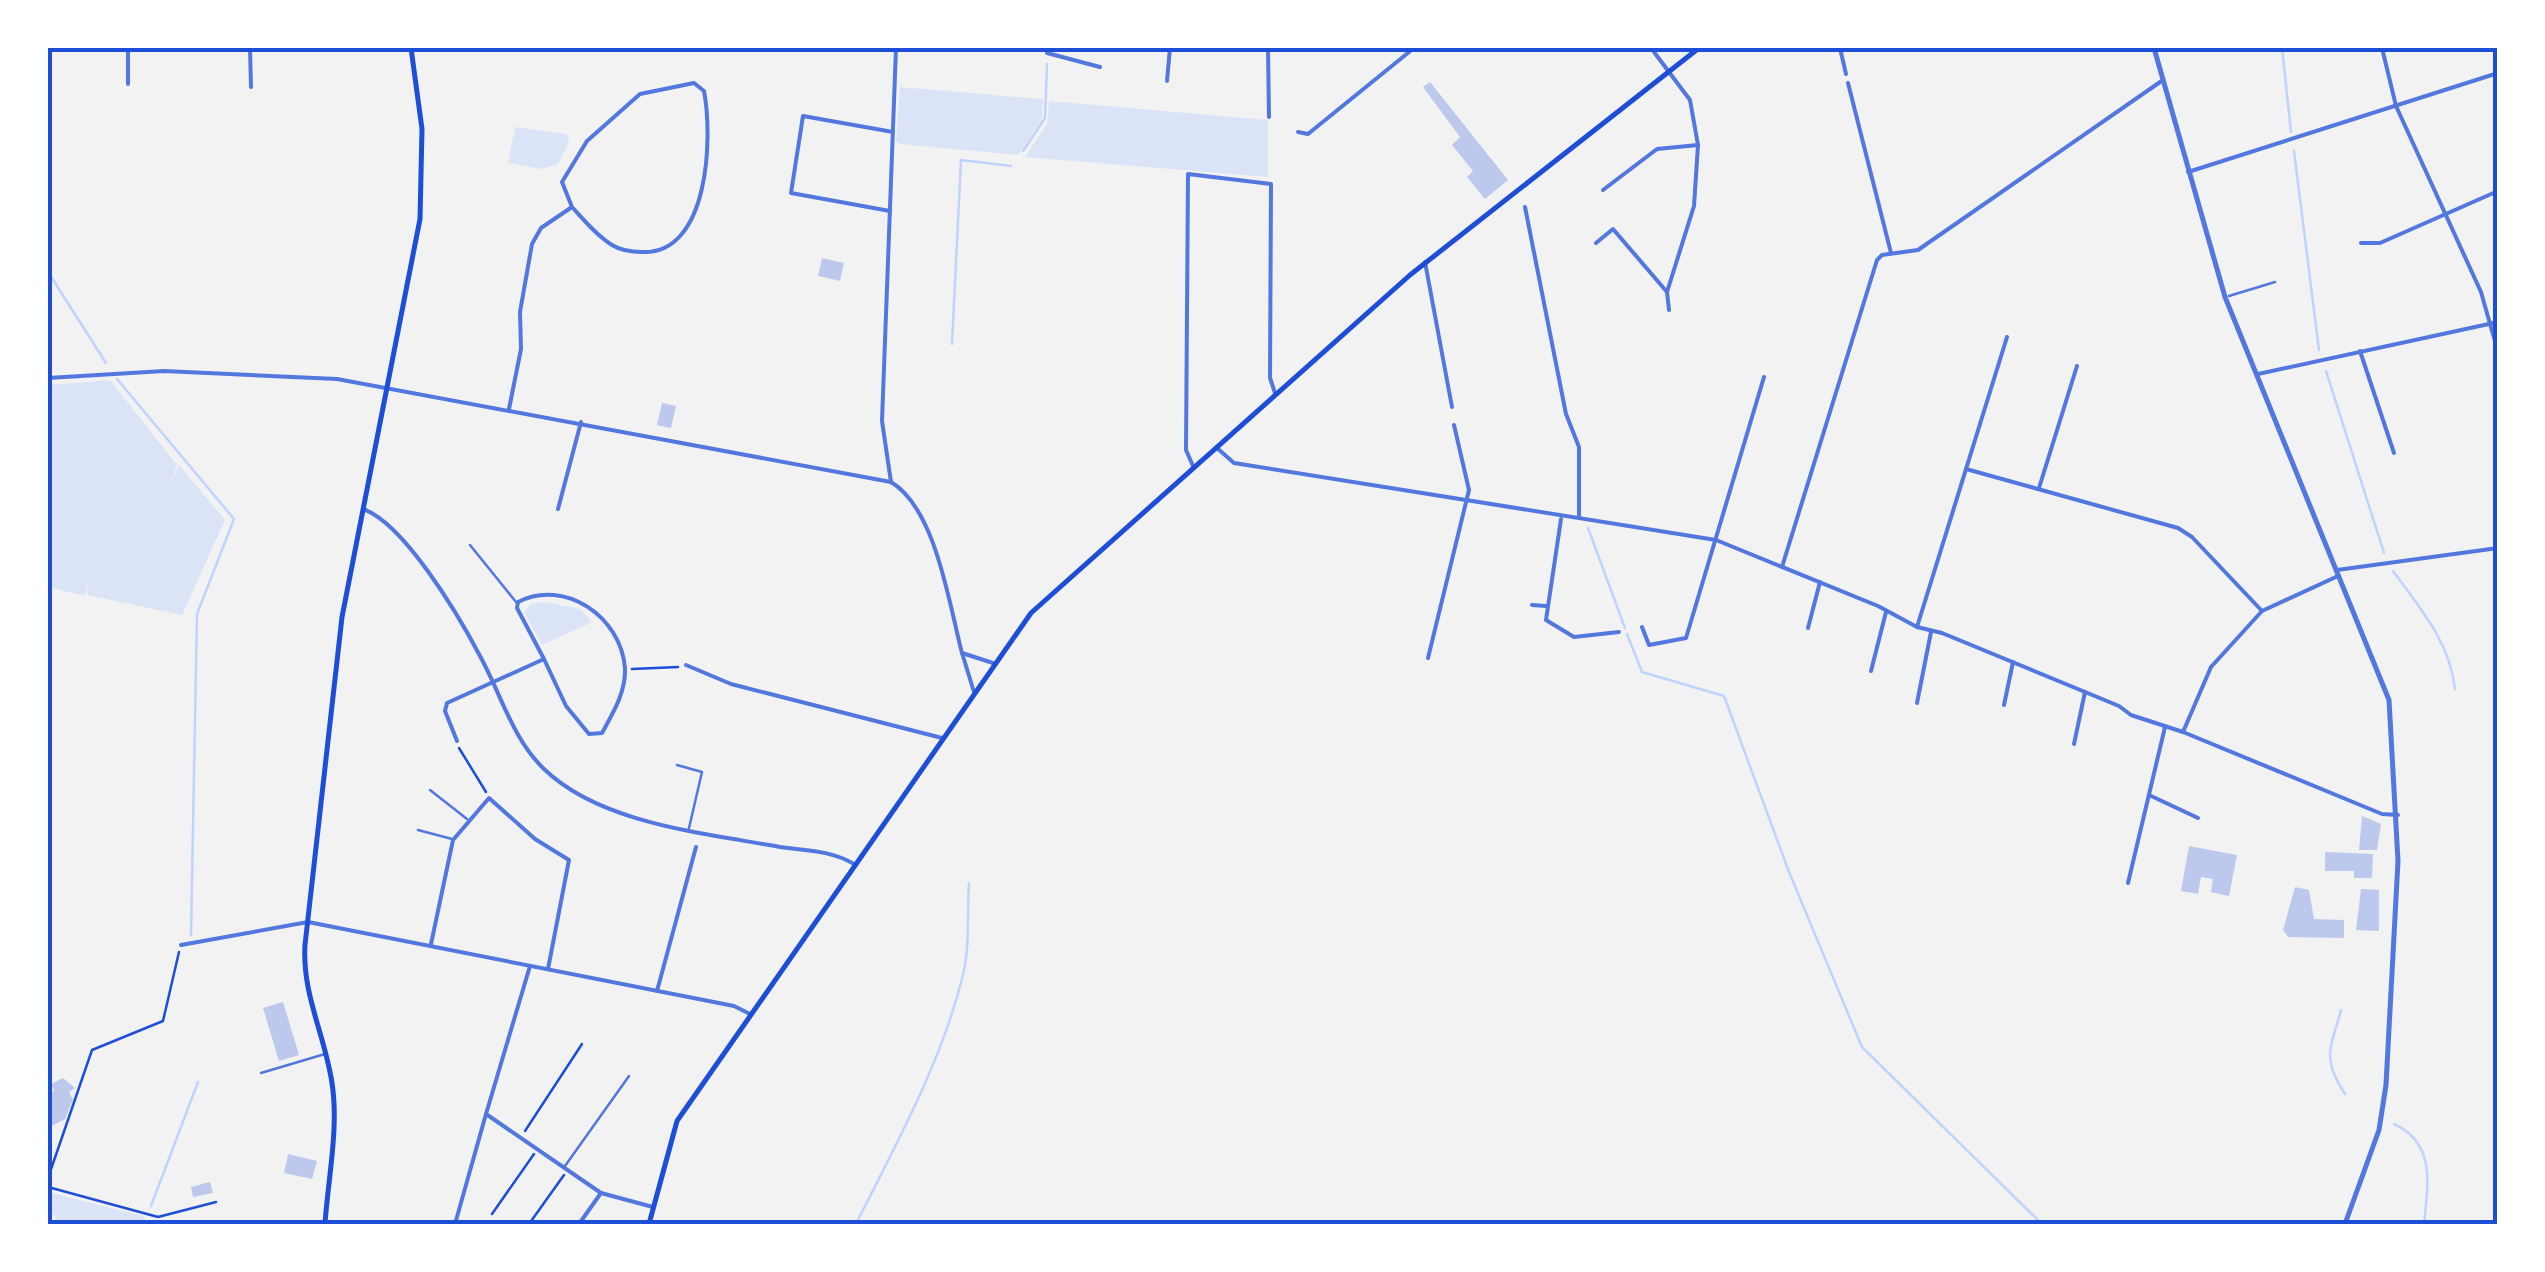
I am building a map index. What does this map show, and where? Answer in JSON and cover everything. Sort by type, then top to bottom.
[{"type":"main road","points":[[325,1224],[334,1106],[325,1054],[305,984],[308,922],[342,617],[414,260],[424,174],[411,48]]},
{"type":"main road","points":[[649,1224],[677,1121],[993,664],[1043,600],[1425,262],[1699,48]]},
{"type":"street","points":[[126,48],[128,84]]},
{"type":"street","points":[[250,48],[251,87]]},
{"type":"street","points":[[891,482],[882,421],[896,48]]},
{"type":"street","points":[[1048,48],[1047,53],[1100,67]]},
{"type":"street","points":[[1167,81],[1170,48]]},
{"type":"street","points":[[1268,48],[1269,117]]},
{"type":"street","points":[[1298,132],[1308,134],[1414,48]]},
{"type":"street","points":[[1650,48],[1672,70],[1690,100],[1698,144],[1694,206],[1667,292],[1669,310]]},
{"type":"street","points":[[1840,48],[1846,74]]},
{"type":"street","points":[[2154,48],[2225,297],[2390,700],[2398,814],[2384,1108],[2344,1224]]},
{"type":"street","points":[[2382,48],[2396,106],[2481,292],[2498,352]]},
{"type":"street","points":[[2188,172],[2498,73]]},
{"type":"street","points":[[1782,567],[1877,260],[1918,250],[2164,80]]},
{"type":"street","points":[[694,83],[704,91],[710,120],[705,164],[690,226],[672,247],[654,252],[613,246],[572,207],[562,182],[566,168],[586,141],[626,102],[640,94],[694,83]]},
{"type":"street","points":[[1848,83],[1890,254]]},
{"type":"street","points":[[890,211],[791,193],[803,116],[893,132]]},
{"type":"street","points":[[1603,190],[1657,149],[1698,144]]},
{"type":"street","points":[[1193,466],[1186,450],[1188,174],[1271,184],[1270,378],[1275,393]]},
{"type":"street","points":[[2361,242],[2380,243],[2498,191]]},
{"type":"street","points":[[509,409],[521,349],[520,312],[532,244],[541,228],[572,207]]},
{"type":"street","points":[[1525,207],[1566,414],[1579,447],[1579,518]]},
{"type":"street","points":[[1596,243],[1613,229],[1667,292]]},
{"type":"street","points":[[1425,262],[1452,407]]},
{"type":"street","points":[[2256,374],[2498,322]]},
{"type":"street","points":[[1917,627],[2007,337]]},
{"type":"street","points":[[2360,351],[2394,453]]},
{"type":"street","points":[[2039,488],[2078,366]]},
{"type":"street","points":[[48,378],[211,372],[388,386],[891,482],[904,490],[922,517],[974,692]]},
{"type":"street","points":[[1642,627],[1650,644],[1686,638],[1764,376]]},
{"type":"street","points":[[558,509],[581,422]]},
{"type":"street","points":[[1428,658],[1468,500],[1454,424]]},
{"type":"street","points":[[1215,446],[1234,463],[1716,540],[1917,627],[2013,662],[2165,727],[2382,814],[2398,814]]},
{"type":"street","points":[[1966,469],[2178,528],[2262,611]]},
{"type":"street","points":[[363,509],[394,526],[456,617],[526,748],[558,782],[606,809],[817,850],[854,864]]},
{"type":"street","points":[[1561,518],[1546,620],[1574,636],[1619,632]]},
{"type":"street","points":[[2184,732],[2211,666],[2262,611],[2338,573],[2498,548]]},
{"type":"street","points":[[1808,628],[1820,582]]},
{"type":"street","points":[[548,594],[585,604],[613,632],[625,670],[616,709],[596,736],[566,706],[544,660],[518,602],[548,594]]},
{"type":"street","points":[[1532,605],[1546,606]]},
{"type":"street","points":[[1872,671],[1886,612]]},
{"type":"street","points":[[1917,703],[1931,632]]},
{"type":"street","points":[[962,653],[993,664]]},
{"type":"street","points":[[458,741],[445,712],[447,703],[544,660]]},
{"type":"street","points":[[2004,705],[2013,662]]},
{"type":"street","points":[[686,665],[731,684],[942,738]]},
{"type":"street","points":[[2074,744],[2085,692]]},
{"type":"street","points":[[2128,883],[2165,727]]},
{"type":"street","points":[[2149,795],[2198,818]]},
{"type":"street","points":[[430,946],[453,840],[467,819],[489,798],[535,839],[568,860],[548,970]]},
{"type":"street","points":[[657,991],[696,847]]},
{"type":"street","points":[[181,944],[308,922],[734,1006],[750,1014]]},
{"type":"street","points":[[454,1224],[530,966]]},
{"type":"street","points":[[486,1114],[601,1193],[653,1206]]},
{"type":"street","points":[[578,1224],[601,1193]]},
{"type":"lane","points":[[88,50],[126,48]]},
{"type":"lane","points":[[2225,297],[2275,282]]},
{"type":"lane","points":[[470,545],[518,602]]},
{"type":"lane","points":[[677,765],[702,772],[690,828]]},
{"type":"lane","points":[[430,790],[467,819]]},
{"type":"lane","points":[[418,830],[453,840]]},
{"type":"lane","points":[[261,1073],[325,1054]]},
{"type":"lane","points":[[566,1168],[629,1076]]},
{"type":"path","points":[[625,670],[686,665]]},
{"type":"path","points":[[458,741],[489,798]]},
{"type":"path","points":[[48,1178],[92,1050],[163,1021],[181,944]]},
{"type":"path","points":[[521,1136],[582,1044]]},
{"type":"path","points":[[492,1214],[538,1149]]},
{"type":"path","points":[[529,1224],[566,1168]]},
{"type":"path","points":[[48,1187],[158,1217],[216,1202]]},
{"type":"shaded area","points":[[900,87],[1043,99],[1042,119],[1018,155],[900,144],[896,142]]},
{"type":"shaded area","points":[[1049,101],[1268,120],[1268,177],[1025,157],[1047,124]]},
{"type":"shaded area","points":[[515,127],[567,134],[569,142],[558,164],[542,169],[508,163]]},
{"type":"shaded area","points":[[110,380],[177,465],[169,488],[179,465],[225,520],[182,615],[87,595],[88,580],[85,596],[48,587],[48,385]]},
{"type":"shaded area","points":[[544,602],[580,609],[592,622],[542,645],[524,612],[531,604]]},
{"type":"shaded area","points":[[48,1192],[143,1216],[147,1224],[57,1224],[54,1214],[48,1213]]},
{"type":"building","points":[[1430,82],[1508,180],[1485,199],[1467,177],[1473,171],[1452,145],[1460,137],[1423,87]]},
{"type":"building","points":[[822,258],[844,263],[840,281],[818,276]]},
{"type":"building","points":[[662,403],[676,406],[671,428],[657,425]]},
{"type":"building","points":[[2362,816],[2381,824],[2377,850],[2359,850]]},
{"type":"building","points":[[2189,846],[2237,855],[2229,896],[2211,892],[2213,879],[2201,877],[2198,894],[2181,891]]},
{"type":"building","points":[[2325,852],[2373,854],[2372,878],[2354,878],[2354,871],[2325,871]]},
{"type":"building","points":[[2295,887],[2309,890],[2314,919],[2344,920],[2344,938],[2288,937],[2283,930]]},
{"type":"building","points":[[2361,889],[2379,890],[2379,931],[2356,930]]},
{"type":"building","points":[[283,1002],[299,1055],[279,1061],[263,1008]]},
{"type":"building","points":[[63,1078],[75,1088],[69,1092],[73,1099],[65,1119],[48,1128],[48,1094],[54,1091],[51,1084]]},
{"type":"building","points":[[288,1154],[317,1161],[312,1179],[284,1173]]},
{"type":"building","points":[[210,1182],[213,1193],[193,1197],[191,1187]]},
{"type":"waterway","points":[[2282,48],[2291,132]]},
{"type":"waterway","points":[[1023,151],[1045,118],[1047,64]]},
{"type":"waterway","points":[[2294,151],[2319,350]]},
{"type":"waterway","points":[[952,344],[961,160],[1011,166]]},
{"type":"waterway","points":[[48,272],[106,363]]},
{"type":"waterway","points":[[2326,371],[2384,553]]},
{"type":"waterway","points":[[117,379],[234,519],[197,614],[191,935]]},
{"type":"waterway","points":[[1588,528],[1625,628]]},
{"type":"waterway","points":[[2393,571],[2440,641],[2455,689]]},
{"type":"waterway","points":[[1627,634],[1642,672],[1724,696],[1789,872],[1862,1047],[2042,1224]]},
{"type":"waterway","points":[[856,1224],[916,1103],[954,1008],[967,953],[969,883]]},
{"type":"waterway","points":[[2341,1010],[2330,1060],[2345,1094]]},
{"type":"waterway","points":[[151,1206],[198,1082]]},
{"type":"waterway","points":[[2394,1124],[2408,1132],[2423,1153],[2427,1180],[2424,1224]]}]
